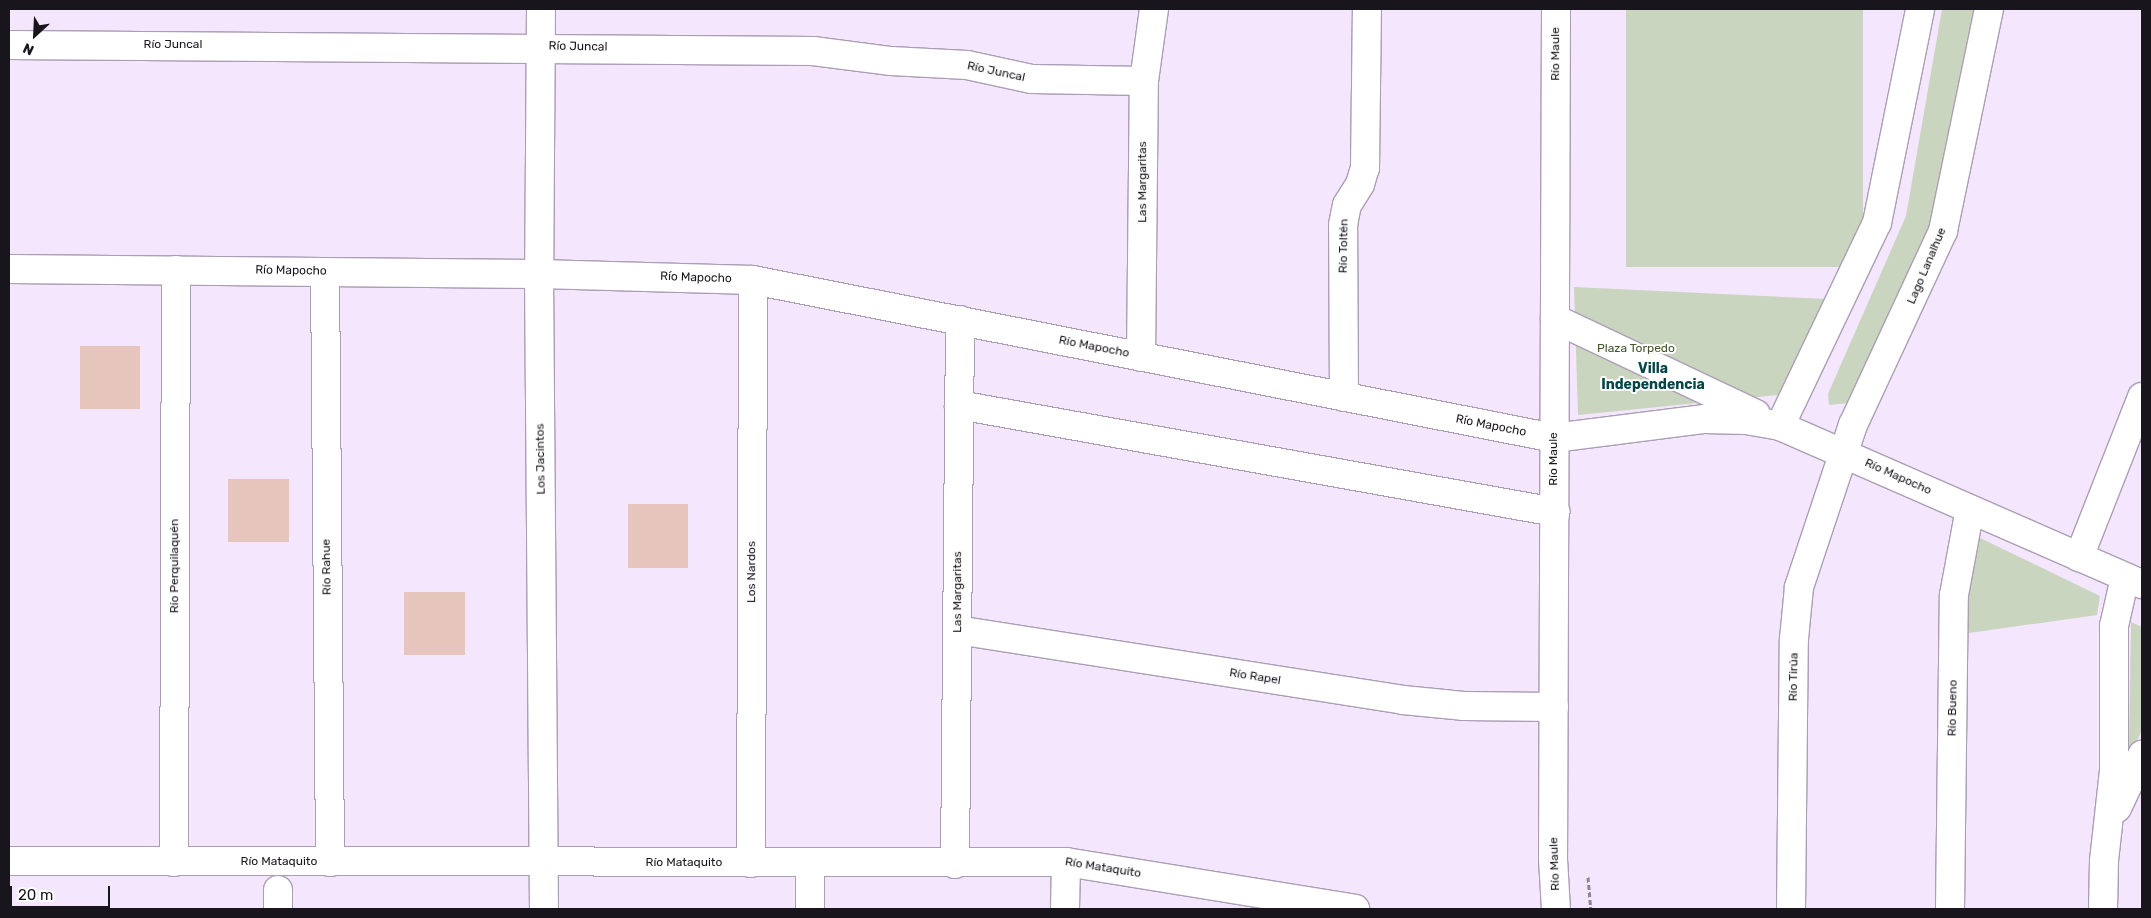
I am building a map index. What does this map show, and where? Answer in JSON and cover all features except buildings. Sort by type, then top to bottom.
[{"type":"street","name":"Los Jacintos","points":[[541,9],[539,274],[544,909]]},
{"type":"street","name":"Las Margaritas","points":[[1141,357],[1144,81],[1154,9]]},
{"type":"street","name":"Río Toltén","points":[[1344,398],[1343,224],[1347,205],[1360,184],[1365,168],[1367,9]]},
{"type":"street","name":"Río Maule","points":[[1556,9],[1553,859],[1556,909]]},
{"type":"street","points":[[1555,319],[1780,426],[1877,223],[1920,9]]},
{"type":"street","name":"Lago Lanalhue","points":[[1842,452],[1943,231],[1989,9]]},
{"type":"street","name":"Río Juncal","points":[[9,45],[541,46],[813,50],[891,60],[967,65],[1032,79],[1144,81]]},
{"type":"street","name":"Río Mapocho","points":[[9,269],[539,274],[752,280],[1554,438],[1705,419],[1746,420],[1780,426],[2133,580]]},
{"type":"street","name":"Río Perquilaquén","points":[[174,862],[176,270]]},
{"type":"street","name":"Río Rahue","points":[[325,272],[330,862]]},
{"type":"street","name":"Los Nardos","points":[[751,863],[752,280]]},
{"type":"street","name":"Las Margaritas","points":[[955,864],[960,320]]},
{"type":"street","points":[[2079,557],[2142,397]]},
{"type":"street","points":[[959,405],[1555,512]]},
{"type":"street","name":"Río Tirúa","points":[[1791,909],[1796,613],[1806,560],[1842,452]]},
{"type":"street","name":"Río Bueno","points":[[1950,909],[1954,595],[1970,509]]},
{"type":"street","points":[[2103,909],[2107,827],[2114,770],[2114,626],[2133,580]]},
{"type":"street","name":"Río Rapel","points":[[957,630],[1403,700],[1464,706],[1554,707]]},
{"type":"street","points":[[2107,827],[2142,755]]},
{"type":"street","name":"Río Mataquito","points":[[9,861],[955,864],[1066,862],[1355,909]]},
{"type":"street","points":[[1065,909],[1066,862]]},
{"type":"street","points":[[810,863],[810,909]]},
{"type":"path","points":[[1587,868],[1592,909]]},
{"type":"green space","points":[[1626,9],[1863,9],[1863,267],[1626,267]]},
{"type":"green space","points":[[1942,9],[1981,9],[1927,238],[1869,369],[1848,403],[1829,405],[1828,394],[1906,216]]},
{"type":"green space","name":"Plaza Torpedo","points":[[1574,287],[1827,299],[1778,395],[1578,415]]},
{"type":"green space","points":[[1978,537],[2100,596],[2097,615],[1969,633],[1966,598]]},
{"type":"green space","points":[[2131,622],[2142,627],[2142,730],[2133,749],[2129,746]]},
{"type":"district","name":"Villa Independencia","points":[[1653,378]]}]
